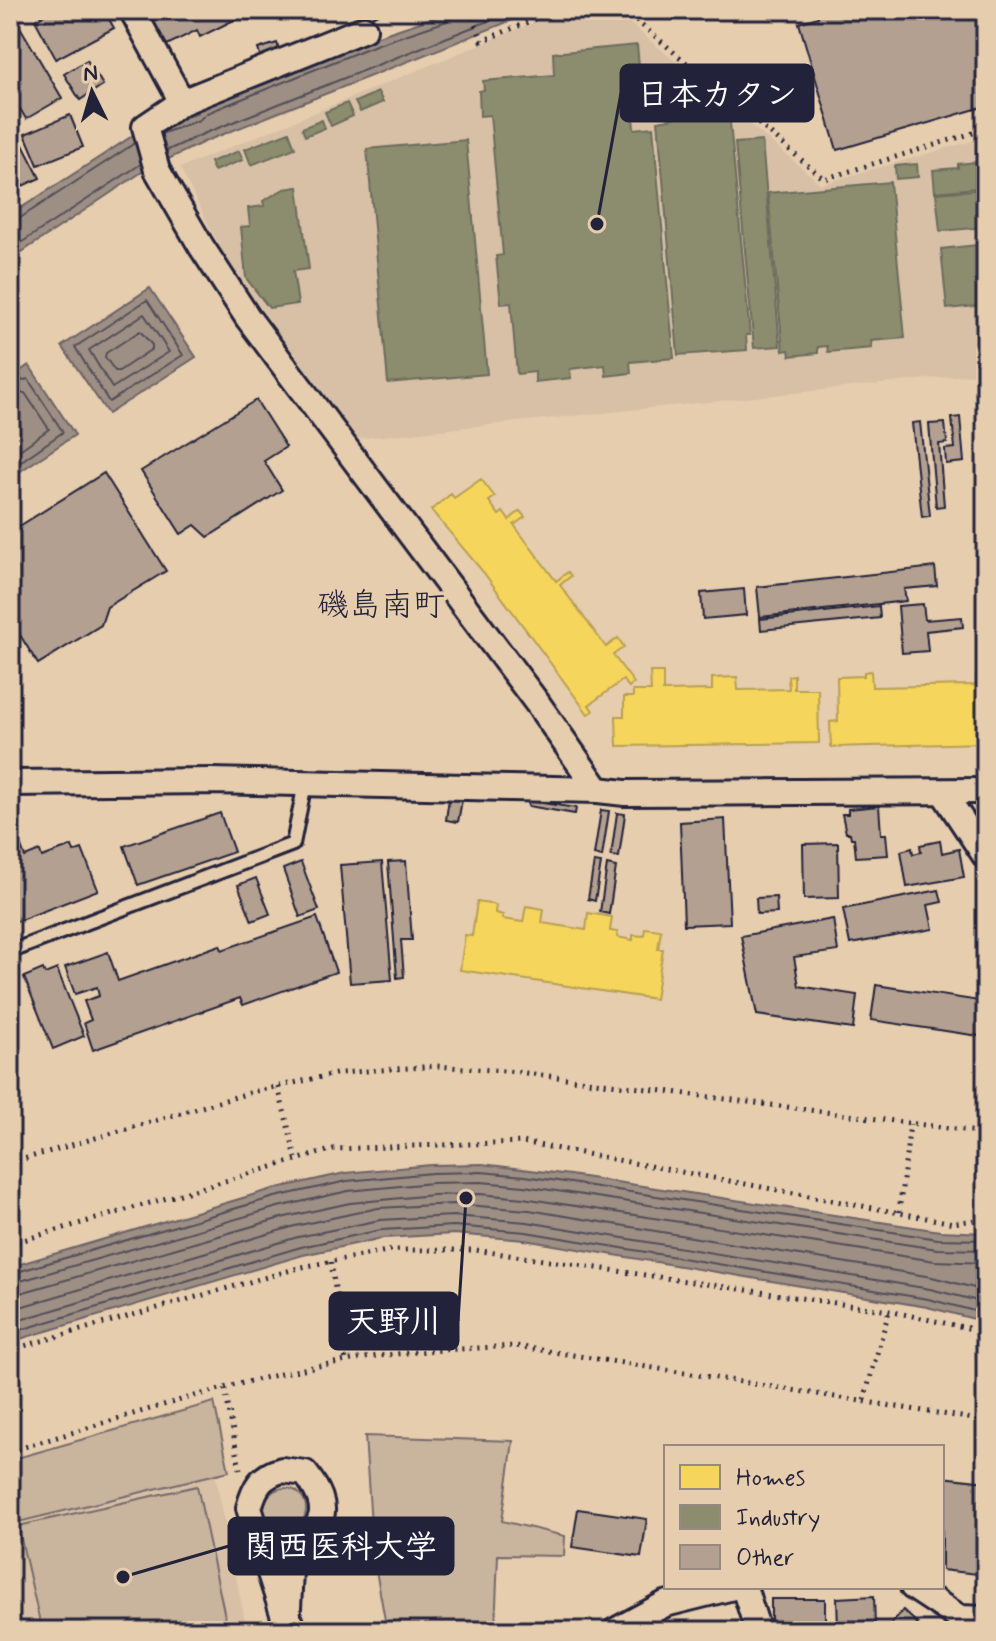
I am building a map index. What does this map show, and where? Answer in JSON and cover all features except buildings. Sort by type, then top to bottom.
[{"type":"street","points":[[132,10],[182,102]]},
{"type":"street","points":[[364,29],[182,102],[145,127],[157,170],[248,318],[538,704],[598,790]]},
{"type":"street","points":[[10,783],[211,781],[625,793],[986,791]]},
{"type":"street","points":[[943,792],[986,857]]},
{"type":"street","points":[[282,1470],[305,1473],[320,1492],[323,1511],[314,1534],[291,1553],[287,1629],[249,1508],[254,1490],[265,1475],[282,1470]]},
{"type":"street","points":[[615,1631],[665,1604],[725,1589]]},
{"type":"street","points":[[745,1589],[758,1631]]},
{"type":"street","points":[[916,1589],[960,1618],[986,1619]]},
{"type":"lane","points":[[17,949],[293,844],[305,783]]},
{"type":"path","points":[[470,10],[482,41],[557,10]]},
{"type":"path","points":[[624,10],[824,179],[986,129]]},
{"type":"path","points":[[10,1163],[278,1087],[340,1073],[436,1066],[518,1072],[986,1133]]},
{"type":"path","points":[[278,1087],[296,1158]]},
{"type":"path","points":[[899,1212],[910,1124]]},
{"type":"path","points":[[10,1244],[334,1149],[522,1142],[953,1223],[986,1219]]},
{"type":"path","points":[[10,1350],[286,1271],[392,1250],[475,1250],[889,1311],[986,1332]]},
{"type":"path","points":[[331,1262],[346,1361]]},
{"type":"path","points":[[864,1400],[889,1311]]},
{"type":"path","points":[[10,1451],[225,1388],[346,1361],[439,1350],[516,1346],[986,1421]]},
{"type":"path","points":[[225,1388],[239,1467],[254,1490]]},
{"type":"shaded area","points":[[564,10],[614,10],[821,184],[986,137],[986,373],[354,439],[228,263],[180,168]]},
{"type":"shaded area","points":[[214,1402],[229,1471],[10,1524],[10,1460]]},
{"type":"shaded area","points":[[365,1436],[513,1441],[502,1521],[565,1536],[564,1556],[498,1555],[495,1631],[387,1631],[373,1554]]},
{"type":"shaded area","points":[[215,1474],[247,1631],[10,1631],[10,1524]]},
{"type":"shaded area","points":[[197,1486],[227,1626],[200,1631],[42,1631],[18,1526]]},
{"type":"shaded area","points":[[285,1488],[300,1494],[306,1509],[300,1524],[285,1530],[270,1524],[264,1509],[270,1494]]},
{"type":"water","points":[[456,10],[538,10],[206,141],[145,170],[10,260],[10,215],[134,135],[197,113],[197,108],[375,37]]},
{"type":"water","points":[[150,288],[196,357],[108,414],[62,346]]},
{"type":"water","points":[[29,365],[75,435],[10,478],[10,378]]},
{"type":"water","points":[[482,1164],[940,1231],[986,1233],[986,1322],[927,1307],[524,1240],[454,1234],[383,1238],[303,1255],[10,1342],[10,1267],[273,1189],[345,1173]]},
{"type":"place","name":"日本カタン","points":[[597,224]]},
{"type":"place","name":"天野川","points":[[466,1198]]},
{"type":"place","name":"関西医科大学","points":[[123,1577]]},
{"type":"district","name":"磯島南町","points":[[381,604]]}]
